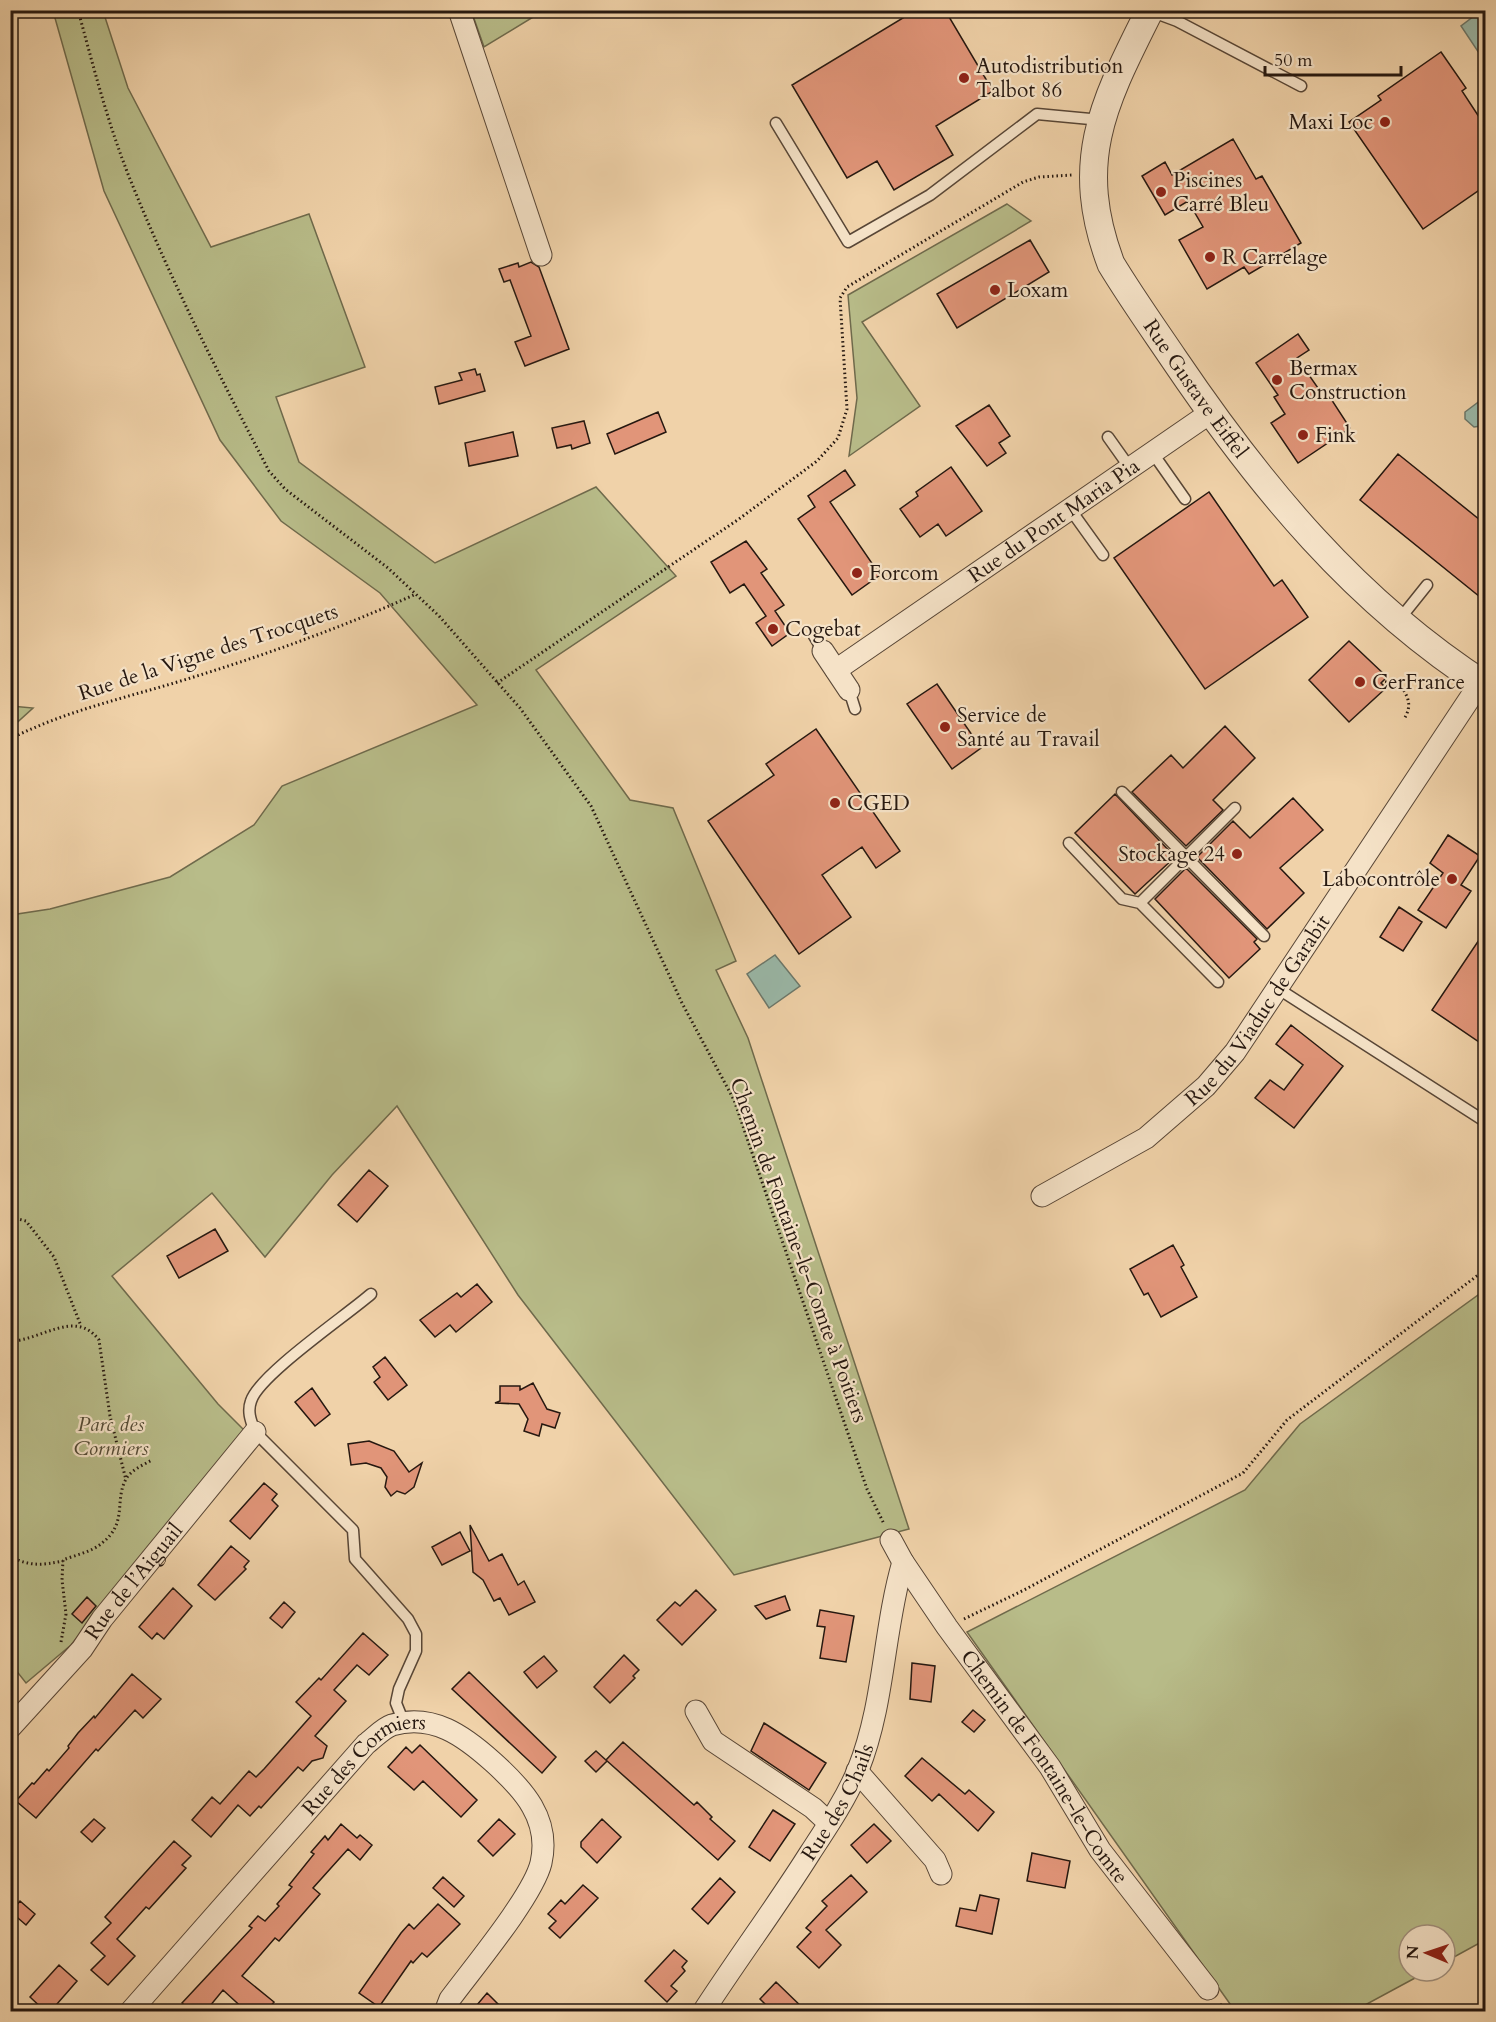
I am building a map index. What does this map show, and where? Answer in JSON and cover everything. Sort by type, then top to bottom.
[{"type":"street","points":[[459,10],[541,255]]},
{"type":"street","name":"Rue Gustave Eiffel","points":[[1150,11],[1111,89],[1101,120],[1094,173],[1098,222],[1111,264],[1210,413],[1247,463],[1290,514],[1324,552],[1398,620],[1484,681]]},
{"type":"street","name":"Rue du Pont Maria Pia","points":[[836,670],[1210,413]]},
{"type":"street","points":[[819,644],[852,700]]},
{"type":"street","name":"Rue du Viaduc de Garabit","points":[[1042,1196],[1116,1157],[1175,1116],[1206,1086],[1235,1052],[1484,681]]},
{"type":"street","name":"Rue de l’Aiguail","points":[[10,1728],[53,1682],[255,1432]]},
{"type":"street","name":"Chemin de Fontaine-le-Comte","points":[[891,1540],[946,1627],[1050,1767],[1101,1850],[1208,1989]]},
{"type":"street","name":"Rue des Chails","points":[[703,2012],[829,1823],[857,1772],[877,1712],[892,1598],[903,1562]]},
{"type":"street","points":[[696,1711],[713,1741],[813,1808],[829,1823]]},
{"type":"street","name":"Rue des Cormiers","points":[[130,2012],[366,1744],[390,1725],[404,1723],[431,1723],[467,1739],[520,1786],[534,1809],[543,1835],[541,1863],[530,1888],[450,1999],[445,2012]]},
{"type":"street","points":[[857,1772],[935,1860],[941,1874]]},
{"type":"lane","points":[[1150,11],[1177,21],[1301,86]]},
{"type":"lane","points":[[776,123],[848,242],[930,195],[1037,114],[1101,120]]},
{"type":"lane","points":[[1108,437],[1130,468]]},
{"type":"lane","points":[[1152,452],[1185,499]]},
{"type":"lane","points":[[1070,509],[1103,555]]},
{"type":"lane","points":[[1398,620],[1427,585]]},
{"type":"lane","points":[[1122,792],[1264,936]]},
{"type":"lane","points":[[1140,903],[1235,808]]},
{"type":"lane","points":[[1069,843],[1122,898],[1140,903],[1218,982]]},
{"type":"lane","points":[[1277,988],[1485,1122]]},
{"type":"lane","points":[[371,1294],[260,1386],[251,1398],[249,1412],[255,1432],[353,1530],[355,1559],[408,1619],[416,1634],[416,1651],[399,1689],[396,1703],[404,1723]]},
{"type":"path","name":"Chemin de Fontaine-le-Comte à Poitiers","points":[[78,10],[103,100],[131,183],[192,323],[269,471],[285,489],[388,568],[416,594],[520,708],[591,806],[682,1002],[734,1100],[867,1488],[891,1540]]},
{"type":"path","points":[[497,682],[739,519],[817,461],[838,438],[847,409],[840,298],[847,287],[1023,182],[1039,177],[1094,173]]},
{"type":"path","name":"Rue de la Vigne des Trocquets","points":[[10,739],[47,720],[187,679],[371,614],[416,594]]},
{"type":"path","points":[[1385,682],[1398,683],[1407,694],[1408,712],[1404,719]]},
{"type":"path","points":[[10,1212],[14,1218],[26,1221],[54,1257],[81,1326]]},
{"type":"path","points":[[946,1627],[1024,1590],[1243,1473],[1287,1420],[1485,1269]]},
{"type":"path","points":[[10,1341],[19,1341],[65,1326],[81,1326],[93,1331],[99,1340],[110,1416],[126,1480],[121,1509],[112,1533],[100,1545],[63,1560],[38,1566],[22,1563],[10,1556]]},
{"type":"path","points":[[126,1480],[136,1468],[152,1460]]},
{"type":"path","points":[[53,1682],[66,1614],[62,1580],[63,1560]]},
{"type":"green space","points":[[471,10],[543,10],[543,11],[484,47]]},
{"type":"green space","name":"Parc des Cormiers","points":[[53,11],[103,11],[128,88],[211,247],[309,214],[365,367],[276,397],[299,462],[435,563],[596,487],[676,576],[536,670],[630,800],[673,808],[736,961],[716,970],[748,1038],[909,1529],[734,1575],[518,1295],[397,1106],[332,1175],[265,1257],[212,1193],[112,1276],[218,1404],[244,1430],[71,1645],[26,1683],[11,1664],[11,915],[50,909],[170,877],[254,825],[282,786],[477,705],[380,593],[281,521],[220,440],[104,191]]},
{"type":"green space","points":[[1007,204],[1031,221],[862,322],[920,406],[849,456],[857,398],[848,295]]},
{"type":"green space","points":[[11,706],[33,708],[11,728]]},
{"type":"green space","points":[[1485,1290],[1485,1940],[1457,1955],[1457,1923],[1397,1923],[1397,1983],[1406,1983],[1354,2011],[1235,2011],[967,1632],[1245,1490],[1300,1424]]},
{"type":"shaded area","points":[[1482,10],[1485,11],[1485,62],[1461,26]]},
{"type":"shaded area","points":[[1485,397],[1485,421],[1481,426],[1474,427],[1465,419],[1465,412]]},
{"type":"shaded area","points":[[775,955],[800,986],[769,1008],[747,974]]},
{"type":"building","points":[[916,10],[945,10],[993,91],[936,126],[953,155],[894,190],[877,161],[847,178],[792,85]]},
{"type":"building","points":[[1441,52],[1466,88],[1462,91],[1485,126],[1485,186],[1423,229],[1349,122],[1381,100],[1378,96]]},
{"type":"building","points":[[1233,139],[1256,179],[1262,176],[1301,243],[1249,274],[1244,267],[1207,289],[1179,240],[1203,227],[1188,201],[1165,215],[1142,176],[1165,162],[1172,175]]},
{"type":"building","points":[[1030,240],[1049,272],[957,328],[937,294]]},
{"type":"building","points":[[531,262],[539,267],[569,349],[525,366],[515,342],[531,336],[510,280],[504,282],[499,269],[518,263],[519,267]]},
{"type":"building","points":[[1298,334],[1309,350],[1297,358],[1320,391],[1324,388],[1350,428],[1298,463],[1271,423],[1285,414],[1274,397],[1278,395],[1256,363]]},
{"type":"building","points":[[475,369],[477,375],[480,374],[485,391],[439,404],[435,387],[462,380],[459,373]]},
{"type":"building","points":[[989,405],[1010,436],[999,443],[1006,453],[987,466],[956,426]]},
{"type":"building","points":[[658,412],[666,432],[615,454],[607,434]]},
{"type":"building","points":[[584,421],[590,443],[572,449],[571,445],[557,448],[552,428]]},
{"type":"building","points":[[513,432],[518,456],[469,466],[465,443]]},
{"type":"building","points":[[1398,454],[1485,524],[1485,601],[1360,500]]},
{"type":"building","points":[[951,467],[982,511],[946,536],[938,524],[920,537],[900,509],[918,496],[916,492]]},
{"type":"building","points":[[845,470],[855,485],[830,502],[880,575],[852,595],[798,519],[815,507],[808,496]]},
{"type":"building","points":[[1209,492],[1274,586],[1282,580],[1308,617],[1205,689],[1114,558]]},
{"type":"building","points":[[746,541],[767,569],[761,573],[784,605],[775,611],[790,633],[772,646],[756,623],[766,616],[744,584],[730,593],[711,562]]},
{"type":"building","points":[[1349,641],[1387,677],[1381,683],[1386,688],[1349,722],[1309,680]]},
{"type":"building","name":"Service de Santé au Travail","points":[[937,684],[981,748],[952,769],[907,704]]},
{"type":"building","points":[[1225,726],[1255,758],[1213,800],[1223,810],[1186,846],[1132,792],[1171,755],[1183,768]]},
{"type":"building","points":[[816,729],[900,851],[876,868],[862,847],[822,875],[851,917],[799,954],[708,821],[774,775],[766,764]]},
{"type":"building","points":[[1115,794],[1175,857],[1135,894],[1075,833]]},
{"type":"building","points":[[1293,798],[1323,830],[1280,868],[1304,893],[1267,929],[1197,857],[1233,821],[1250,838]]},
{"type":"building","name":"Labocontrôle","points":[[1448,835],[1480,856],[1461,885],[1471,891],[1446,928],[1418,910],[1443,873],[1430,863]]},
{"type":"building","points":[[1186,868],[1257,939],[1254,942],[1260,949],[1229,978],[1155,899]]},
{"type":"building","points":[[1399,907],[1422,922],[1403,951],[1380,937]]},
{"type":"building","points":[[1485,931],[1485,1046],[1432,1010]]},
{"type":"building","points":[[1291,1025],[1343,1066],[1294,1128],[1255,1098],[1270,1080],[1284,1090],[1303,1065],[1276,1044]]},
{"type":"building","points":[[369,1170],[388,1186],[357,1222],[338,1205]]},
{"type":"building","points":[[215,1229],[228,1251],[179,1278],[167,1256]]},
{"type":"building","points":[[1173,1245],[1184,1265],[1181,1267],[1197,1297],[1161,1317],[1148,1293],[1144,1295],[1130,1269]]},
{"type":"building","points":[[477,1284],[492,1302],[456,1332],[450,1325],[435,1337],[420,1320],[457,1293],[461,1297]]},
{"type":"building","points":[[385,1357],[407,1385],[388,1400],[374,1382],[380,1377],[373,1367]]},
{"type":"building","points":[[533,1383],[547,1409],[560,1413],[555,1428],[542,1424],[539,1436],[524,1431],[528,1419],[519,1404],[495,1403],[500,1401],[500,1386],[520,1386],[520,1390]]},
{"type":"building","points":[[312,1388],[330,1414],[315,1426],[295,1402]]},
{"type":"building","points":[[369,1441],[394,1451],[409,1472],[422,1463],[414,1487],[405,1494],[397,1491],[391,1496],[385,1487],[387,1477],[381,1468],[366,1463],[351,1465],[348,1444]]},
{"type":"building","points":[[264,1483],[277,1494],[272,1500],[278,1506],[250,1539],[230,1521]]},
{"type":"building","points":[[470,1525],[489,1561],[502,1554],[518,1585],[524,1581],[535,1602],[509,1615],[500,1598],[494,1601],[483,1580],[473,1572]]},
{"type":"building","points":[[460,1532],[470,1551],[442,1565],[432,1547]]},
{"type":"building","points":[[231,1546],[249,1561],[244,1567],[246,1569],[215,1600],[198,1585]]},
{"type":"building","points":[[173,1588],[192,1606],[164,1639],[157,1633],[152,1639],[139,1627]]},
{"type":"building","points":[[696,1590],[716,1610],[682,1645],[657,1620],[675,1602],[680,1606]]},
{"type":"building","points":[[785,1596],[790,1610],[766,1619],[755,1606]]},
{"type":"building","points":[[87,1597],[96,1606],[82,1623],[72,1614]]},
{"type":"building","points":[[284,1602],[295,1612],[282,1628],[270,1618]]},
{"type":"building","points":[[820,1610],[854,1616],[846,1662],[820,1658],[825,1627],[817,1626]]},
{"type":"building","points":[[363,1633],[388,1655],[369,1675],[357,1665],[334,1690],[346,1701],[315,1736],[327,1746],[323,1758],[312,1761],[303,1771],[298,1767],[261,1808],[259,1806],[250,1816],[238,1805],[211,1837],[192,1820],[212,1797],[220,1804],[249,1771],[256,1777],[264,1769],[311,1716],[296,1702],[319,1678],[321,1680]]},
{"type":"building","points":[[624,1655],[639,1670],[633,1676],[635,1678],[610,1703],[594,1687]]},
{"type":"building","points":[[544,1656],[557,1671],[537,1688],[524,1672]]},
{"type":"building","points":[[912,1663],[935,1666],[931,1702],[910,1699]]},
{"type":"building","points":[[469,1672],[556,1757],[542,1773],[452,1689]]},
{"type":"building","points":[[132,1674],[161,1699],[143,1718],[135,1710],[98,1751],[96,1749],[36,1818],[16,1801],[47,1769],[49,1771],[69,1748],[68,1746],[78,1733],[94,1716],[95,1718]]},
{"type":"building","points":[[973,1710],[985,1720],[974,1732],[962,1722]]},
{"type":"building","points":[[764,1723],[826,1763],[809,1790],[751,1751]]},
{"type":"building","points":[[623,1742],[694,1805],[697,1802],[712,1817],[710,1819],[735,1841],[718,1860],[606,1760]]},
{"type":"building","points":[[420,1745],[477,1800],[461,1817],[423,1781],[414,1790],[388,1767],[406,1747],[412,1753]]},
{"type":"building","points":[[596,1751],[607,1761],[596,1772],[585,1761]]},
{"type":"building","points":[[922,1758],[965,1794],[969,1790],[994,1812],[978,1831],[939,1794],[932,1801],[905,1776]]},
{"type":"building","points":[[773,1810],[795,1824],[770,1861],[749,1847]]},
{"type":"building","points":[[94,1819],[105,1828],[92,1842],[81,1832]]},
{"type":"building","points":[[499,1819],[515,1834],[493,1856],[478,1841]]},
{"type":"building","points":[[602,1819],[621,1837],[597,1863],[581,1847],[581,1842]]},
{"type":"building","points":[[341,1824],[357,1838],[360,1835],[372,1845],[360,1860],[348,1849],[313,1888],[320,1894],[279,1941],[275,1938],[242,1976],[274,2002],[266,2012],[247,2012],[223,1990],[205,2012],[191,2012],[182,2003],[252,1928],[249,1926],[258,1916],[265,1921],[279,1906],[277,1904],[292,1887],[289,1885],[314,1854],[311,1852],[325,1836],[328,1840]]},
{"type":"building","points":[[874,1824],[891,1841],[867,1863],[851,1845]]},
{"type":"building","points":[[174,1841],[191,1856],[182,1865],[186,1868],[149,1909],[146,1907],[117,1939],[135,1956],[108,1985],[91,1970],[105,1956],[91,1943],[111,1923],[105,1917]]},
{"type":"building","points":[[1032,1853],[1070,1861],[1065,1888],[1027,1881]]},
{"type":"building","points":[[851,1875],[867,1892],[826,1930],[841,1945],[819,1968],[797,1947],[811,1932],[806,1928],[827,1906],[822,1901]]},
{"type":"building","points":[[443,1877],[464,1896],[454,1907],[433,1888]]},
{"type":"building","points":[[720,1878],[735,1892],[708,1924],[692,1909]]},
{"type":"building","points":[[583,1885],[598,1898],[560,1938],[549,1928],[556,1921],[548,1914],[561,1900],[565,1904]]},
{"type":"building","points":[[980,1895],[999,1899],[992,1934],[956,1926],[960,1908],[976,1911]]},
{"type":"building","points":[[20,1901],[35,1914],[26,1925],[11,1912]]},
{"type":"building","points":[[438,1904],[460,1924],[427,1957],[422,1953],[413,1963],[411,1961],[379,2007],[359,1993],[401,1933],[409,1924],[414,1929]]},
{"type":"building","points":[[674,1950],[687,1961],[682,1967],[685,1971],[671,1986],[677,1991],[667,2002],[645,1981]]},
{"type":"building","points":[[59,1965],[77,1981],[50,2012],[46,2012],[30,1997]]},
{"type":"building","points":[[776,1982],[807,2012],[773,2012],[760,1999]]},
{"type":"building","points":[[487,1993],[506,2012],[471,2012]]},
{"type":"place","name":"Autodistribution Talbot 86","points":[[964,78]]},
{"type":"place","name":"Maxi Loc","points":[[1385,122]]},
{"type":"place","name":"Piscines Carré Bleu","points":[[1161,192]]},
{"type":"place","name":"R Carrelage","points":[[1210,257]]},
{"type":"place","name":"Loxam","points":[[995,290]]},
{"type":"place","name":"Bermax Construction","points":[[1277,380]]},
{"type":"place","name":"Fink","points":[[1303,435]]},
{"type":"place","name":"Forcom","points":[[857,573]]},
{"type":"place","name":"Cogebat","points":[[773,629]]},
{"type":"place","name":"CerFrance","points":[[1360,682]]},
{"type":"place","name":"Service de Santé au Travail","points":[[945,727]]},
{"type":"place","name":"CGED","points":[[835,803]]},
{"type":"place","name":"Stockage 24","points":[[1237,854]]},
{"type":"place","name":"Labocontrôle","points":[[1452,879]]}]
